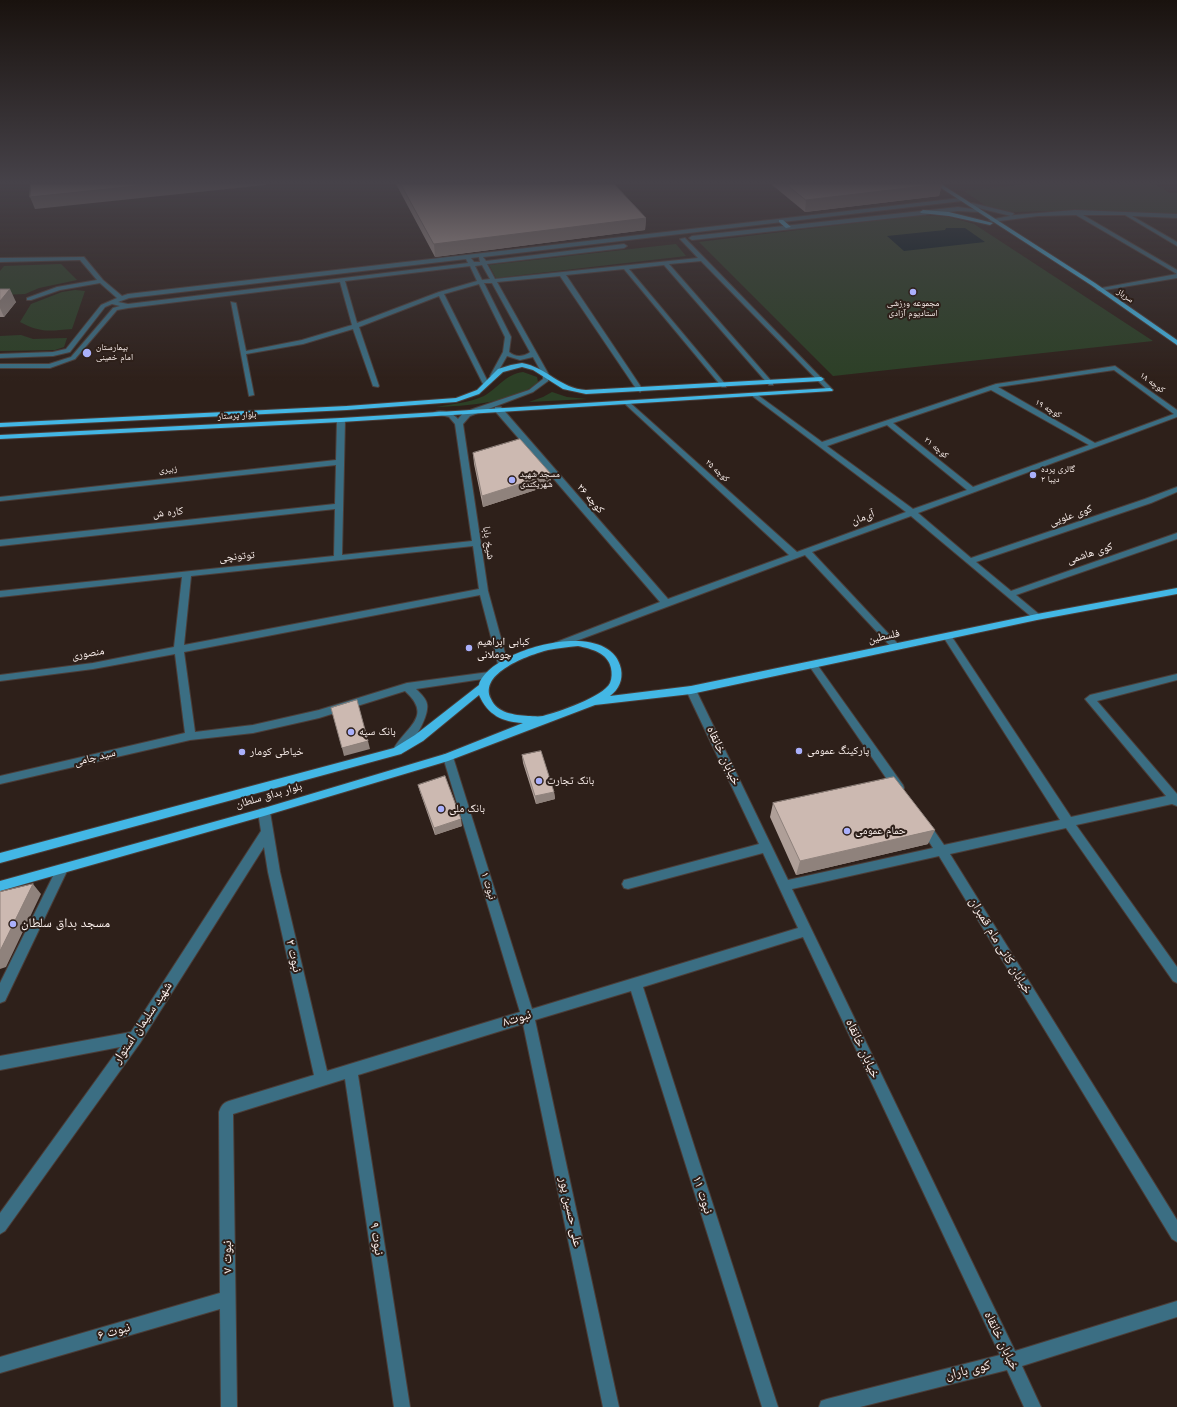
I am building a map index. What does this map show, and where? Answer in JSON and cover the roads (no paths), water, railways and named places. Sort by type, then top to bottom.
[{"type":"main road","name":"سرباز","points":[[1040,250],[1099,288],[1177,343]]},
{"type":"main road","points":[[0,425],[440,402],[469,396],[504,369],[521,365],[537,368],[563,387],[576,392],[771,384],[821,379]]},
{"type":"main road","points":[[748,385],[753,394]]},
{"type":"main road","name":"بلوار پرستار","points":[[0,437],[340,420],[498,409],[830,390]]},
{"type":"main road","name":"فلسطین","points":[[595,701],[692,690],[1037,617],[1177,592]]},
{"type":"main road","points":[[0,858],[397,751],[419,738],[483,687],[489,675],[503,664],[557,645],[578,643],[592,646],[604,651],[614,660],[618,673],[616,683],[608,693],[595,701]]},
{"type":"main road","points":[[483,687],[484,700],[499,714],[505,717],[541,720]]},
{"type":"main road","name":"بلوار بداق سلطان","points":[[0,886],[264,812],[448,757],[541,720],[595,701]]},
{"type":"street","points":[[0,356],[53,354],[68,351],[103,306],[128,296],[535,250]]},
{"type":"street","points":[[0,366],[50,366],[73,358],[115,309],[128,306],[593,250]]},
{"type":"street","points":[[692,250],[821,379],[830,390]]},
{"type":"street","points":[[1139,250],[1177,272]]},
{"type":"street","points":[[434,413],[451,415],[459,424],[463,417],[475,411],[532,391],[543,384],[546,380],[546,375],[534,352],[480,256]]},
{"type":"street","points":[[468,257],[482,282],[508,337],[506,352],[493,376]]},
{"type":"street","points":[[0,260],[82,258],[101,281],[120,299]]},
{"type":"street","points":[[243,353],[303,342],[372,321],[459,286],[482,282],[703,259]]},
{"type":"street","points":[[665,263],[771,384]]},
{"type":"street","points":[[625,267],[724,386]]},
{"type":"street","points":[[562,274],[640,390]]},
{"type":"street","points":[[1099,288],[1177,276]]},
{"type":"street","points":[[342,280],[355,326],[376,386]]},
{"type":"street","points":[[29,299],[59,288],[101,281]]},
{"type":"street","points":[[198,288],[198,298]]},
{"type":"street","points":[[441,293],[486,384]]},
{"type":"street","points":[[110,302],[128,306]]},
{"type":"street","points":[[233,303],[251,394]]},
{"type":"street","points":[[506,352],[510,356],[520,358],[530,356],[534,352]]},
{"type":"street","name":"کوچه ۱۸","points":[[992,387],[1115,368],[1177,414]]},
{"type":"street","points":[[821,445],[992,387]]},
{"type":"street","name":"کوچه ۱۹","points":[[992,387],[1094,445]]},
{"type":"street","points":[[753,394],[911,512],[1037,617]]},
{"type":"street","name":"کوچه ۲۵","points":[[626,402],[795,556]]},
{"type":"street","name":"کوچه ۲۶","points":[[498,409],[666,603]]},
{"type":"street","name":"آی‌مان","points":[[557,645],[666,603],[1177,414]]},
{"type":"street","points":[[338,558],[340,420]]},
{"type":"street","name":"کوچه ۲۱","points":[[888,422],[972,490]]},
{"type":"street","name":"شیخ بابا","points":[[459,424],[484,591],[503,664]]},
{"type":"street","name":"زبیری","points":[[0,499],[339,462]]},
{"type":"street","name":"کوی علویی","points":[[971,561],[1148,501],[1177,489]]},
{"type":"street","name":"کاره ش","points":[[0,543],[338,506]]},
{"type":"street","name":"کوی هاشمی","points":[[1010,594],[1177,536]]},
{"type":"street","name":"توتونچی","points":[[0,594],[477,544]]},
{"type":"street","points":[[806,551],[896,647]]},
{"type":"street","points":[[187,574],[179,649],[190,736]]},
{"type":"street","name":"منصوری","points":[[0,678],[93,666],[484,591]]},
{"type":"street","points":[[947,636],[1068,822],[1177,977]]},
{"type":"street","points":[[813,665],[906,799]]},
{"type":"street","name":"سید جامی","points":[[0,780],[190,736],[253,729],[319,714],[407,687],[489,675]]},
{"type":"street","points":[[784,886],[1176,799],[1090,699],[1177,677]]},
{"type":"street","points":[[397,751],[412,734],[421,712],[422,704],[417,696],[407,687]]},
{"type":"street","name":"خیابان خانقاه","points":[[692,690],[1033,1407]]},
{"type":"street","name":"نبوت ۱","points":[[448,757],[528,1016]]},
{"type":"street","points":[[264,812],[267,832]]},
{"type":"street","name":"خیابان کانی مام قمبران","points":[[920,819],[942,851],[1177,1234]]},
{"type":"street","name":"شهید سلیمان استوار","points":[[0,1226],[135,1038],[267,832]]},
{"type":"street","name":"نبوت ۲","points":[[267,832],[274,872],[322,1079]]},
{"type":"street","points":[[628,884],[766,847]]},
{"type":"street","points":[[0,997],[62,869]]},
{"type":"street","name":"نبوت۸","points":[[229,1108],[806,931]]},
{"type":"street","name":"نبوت ۱۱","points":[[635,983],[770,1407]]},
{"type":"street","name":"علی حسین پور","points":[[528,1016],[611,1407]]},
{"type":"street","points":[[0,1063],[135,1038]]},
{"type":"street","name":"نبوت ۹","points":[[350,1070],[402,1407]]},
{"type":"street","name":"نبوت ۷","points":[[229,1108],[226,1112],[230,1407]]},
{"type":"street","name":"نبوت ۶","points":[[0,1365],[228,1299]]},
{"type":"street","name":"کوی باران","points":[[827,1407],[1010,1361],[1177,1309]]},
{"type":"place","name":"مجموعه ورزشی استادیوم آزادی","points":[[913,292]]},
{"type":"place","name":"بیمارستان امام خمینی","points":[[87,353]]},
{"type":"place","name":"گالری پرده دیبا ۲","points":[[1033,475]]},
{"type":"place","name":"مسجد شهید شهریکندی","points":[[512,480]]},
{"type":"place","name":"کبابی ابراهیم چوملانی","points":[[469,648]]},
{"type":"place","name":"بانک سپه","points":[[351,732]]},
{"type":"place","name":"پارکینگ عمومی","points":[[799,751]]},
{"type":"place","name":"خیاطی کومار","points":[[242,752]]},
{"type":"place","name":"بانک تجارت","points":[[539,781]]},
{"type":"place","name":"بانک ملی","points":[[441,809]]},
{"type":"place","name":"حمام عمومی","points":[[847,831]]},
{"type":"place","name":"مسجد بداق سلطان","points":[[13,924]]}]
